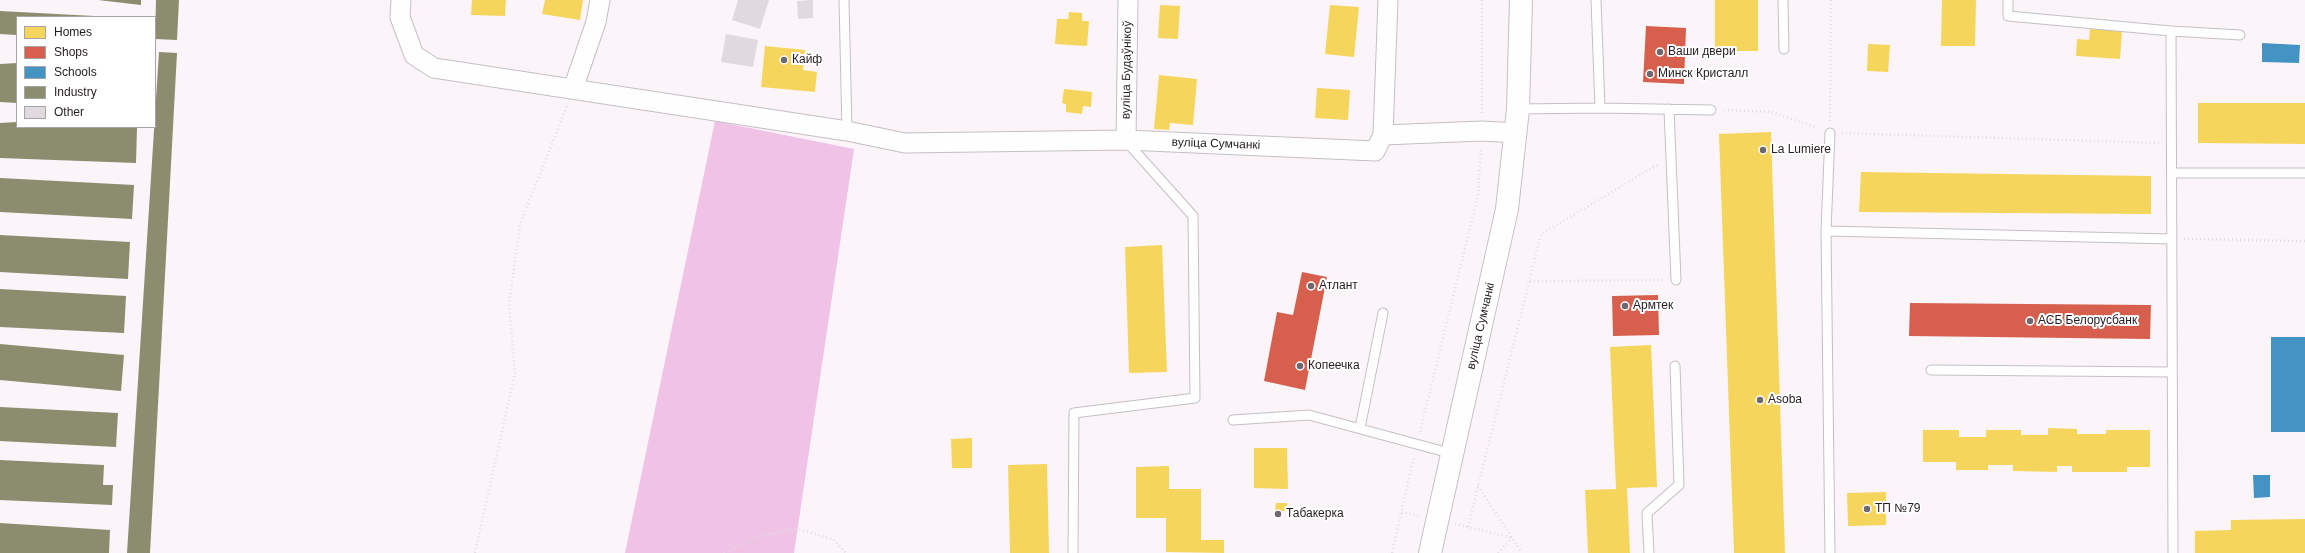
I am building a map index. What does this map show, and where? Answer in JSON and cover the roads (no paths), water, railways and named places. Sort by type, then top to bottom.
[{"type":"main road","name":"вуліца Сумчанкі","points":[[1430,553],[1507,209],[1518,109],[1521,0]]},
{"type":"street","name":"вуліца Сумчанкі","points":[[401,0],[400,17],[414,55],[434,68],[847,131],[905,143],[1126,140],[1375,151],[1383,135]]},
{"type":"street","points":[[573,89],[596,22],[600,0]]},
{"type":"street","name":"вуліца Будаўнікоў","points":[[1126,140],[1128,0]]},
{"type":"street","points":[[1388,0],[1383,135],[1482,131],[1516,133]]},
{"type":"lane","points":[[844,0],[847,131]]},
{"type":"lane","points":[[1596,0],[1600,108]]},
{"type":"lane","points":[[1783,0],[1784,49]]},
{"type":"lane","points":[[2008,0],[2008,16],[2171,31],[2240,35]]},
{"type":"lane","points":[[2171,31],[2173,553]]},
{"type":"lane","points":[[1518,109],[1600,108],[1711,110]]},
{"type":"lane","points":[[1670,109],[1676,280]]},
{"type":"lane","points":[[1830,133],[1826,231],[1830,553]]},
{"type":"lane","points":[[1073,553],[1074,413],[1195,398],[1193,216],[1126,140]]},
{"type":"lane","points":[[2172,173],[2305,173]]},
{"type":"lane","points":[[1826,231],[2172,239]]},
{"type":"lane","points":[[1360,428],[1383,313]]},
{"type":"lane","points":[[1649,553],[1647,512],[1679,485],[1675,366]]},
{"type":"lane","points":[[1931,370],[2172,372]]},
{"type":"lane","points":[[1233,420],[1309,415],[1453,454]]},
{"type":"place","name":"Ваши двери","points":[[1660,52]]},
{"type":"place","name":"Кайф","points":[[784,60]]},
{"type":"place","name":"Минск Кристалл","points":[[1650,74]]},
{"type":"place","name":"La Lumiere","points":[[1763,150]]},
{"type":"place","name":"Атлант","points":[[1311,286]]},
{"type":"place","name":"Армтек","points":[[1625,306]]},
{"type":"place","name":"АСБ Белорусбанк","points":[[2030,321]]},
{"type":"place","name":"Копеечка","points":[[1300,366]]},
{"type":"place","name":"Asoba","points":[[1760,400]]},
{"type":"place","name":"ТП №79","points":[[1867,509]]},
{"type":"place","name":"Табакерка","points":[[1278,514]]}]
